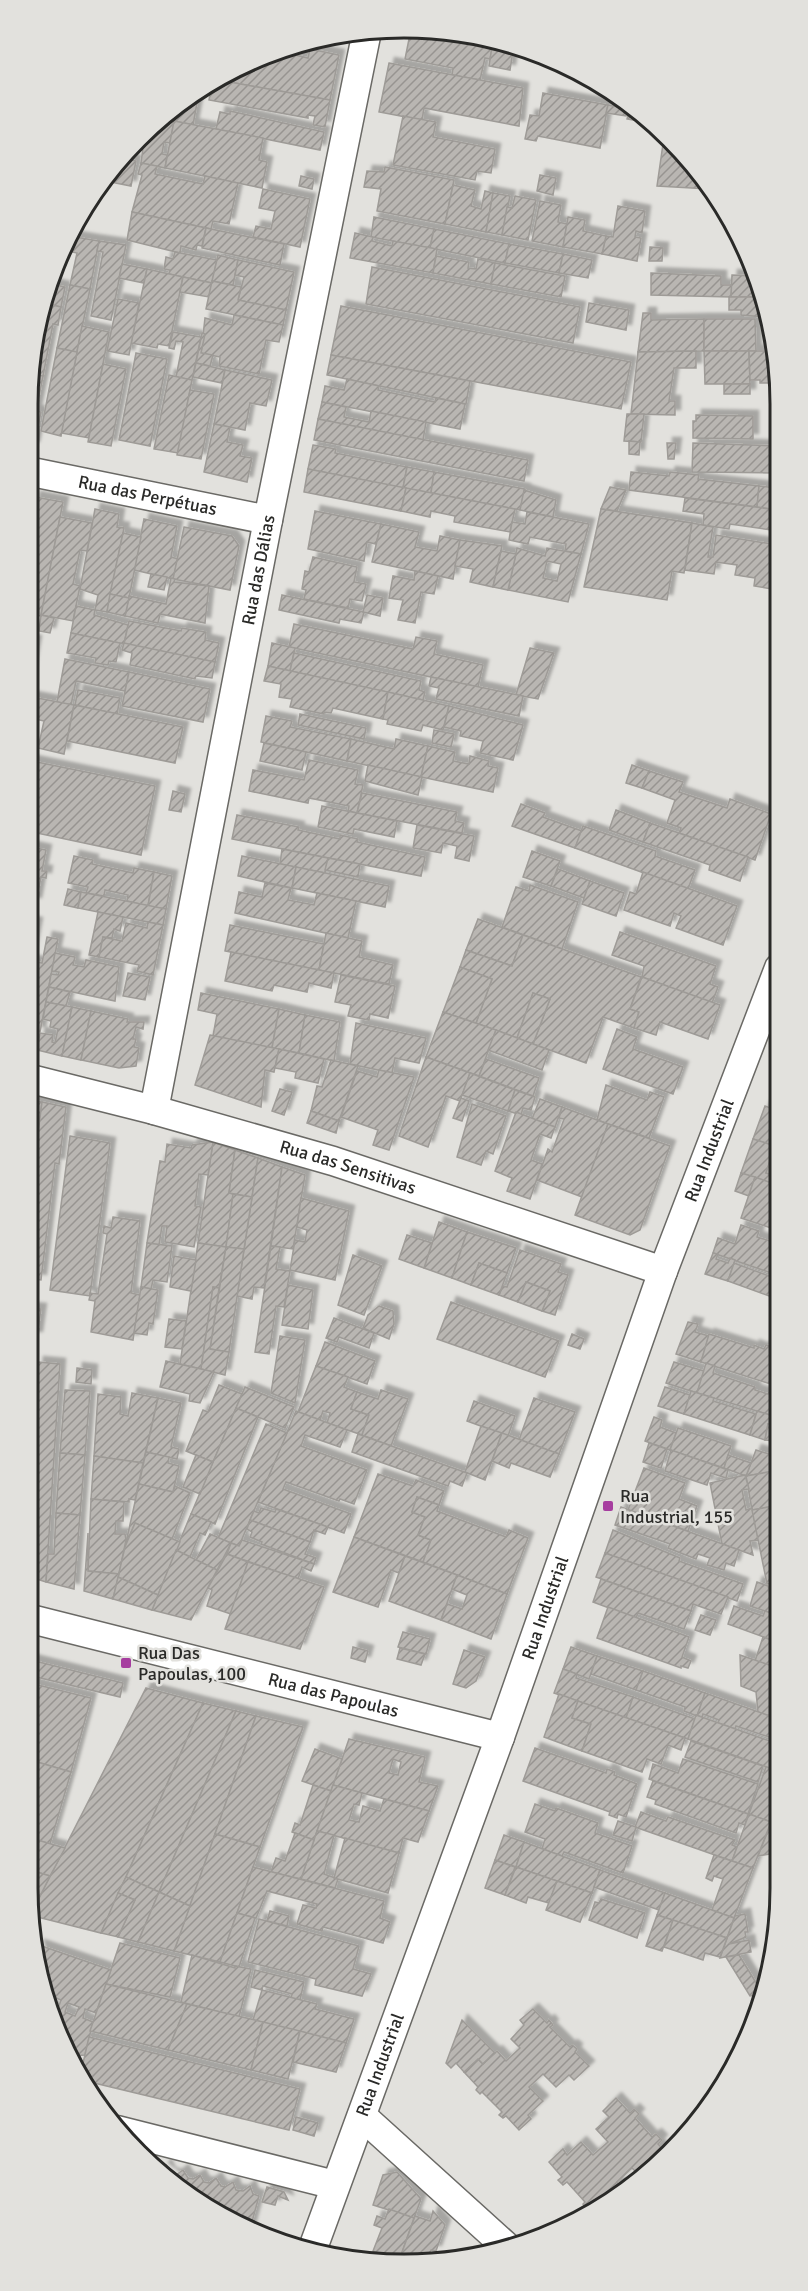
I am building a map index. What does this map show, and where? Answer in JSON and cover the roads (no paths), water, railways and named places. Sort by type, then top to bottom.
[{"type":"street","name":"Rua das Dálias","points":[[154,1110],[360,41]]},
{"type":"street","name":"Rua das Perpétuas","points":[[38,473],[268,520]]},
{"type":"street","name":"Rua Industrial","points":[[315,2242],[500,1737],[663,1271],[770,992]]},
{"type":"street","name":"Rua das Sensitivas","points":[[38,1081],[154,1110],[333,1161],[663,1271]]},
{"type":"street","name":"Rua das Papoulas","points":[[38,1621],[500,1737]]},
{"type":"street","points":[[362,2116],[500,2241]]},
{"type":"street","points":[[133,2134],[335,2185]]},
{"type":"place","name":"Rua Industrial, 155","points":[[608,1506]]},
{"type":"place","name":"Rua Das Papoulas, 100","points":[[126,1663]]}]
